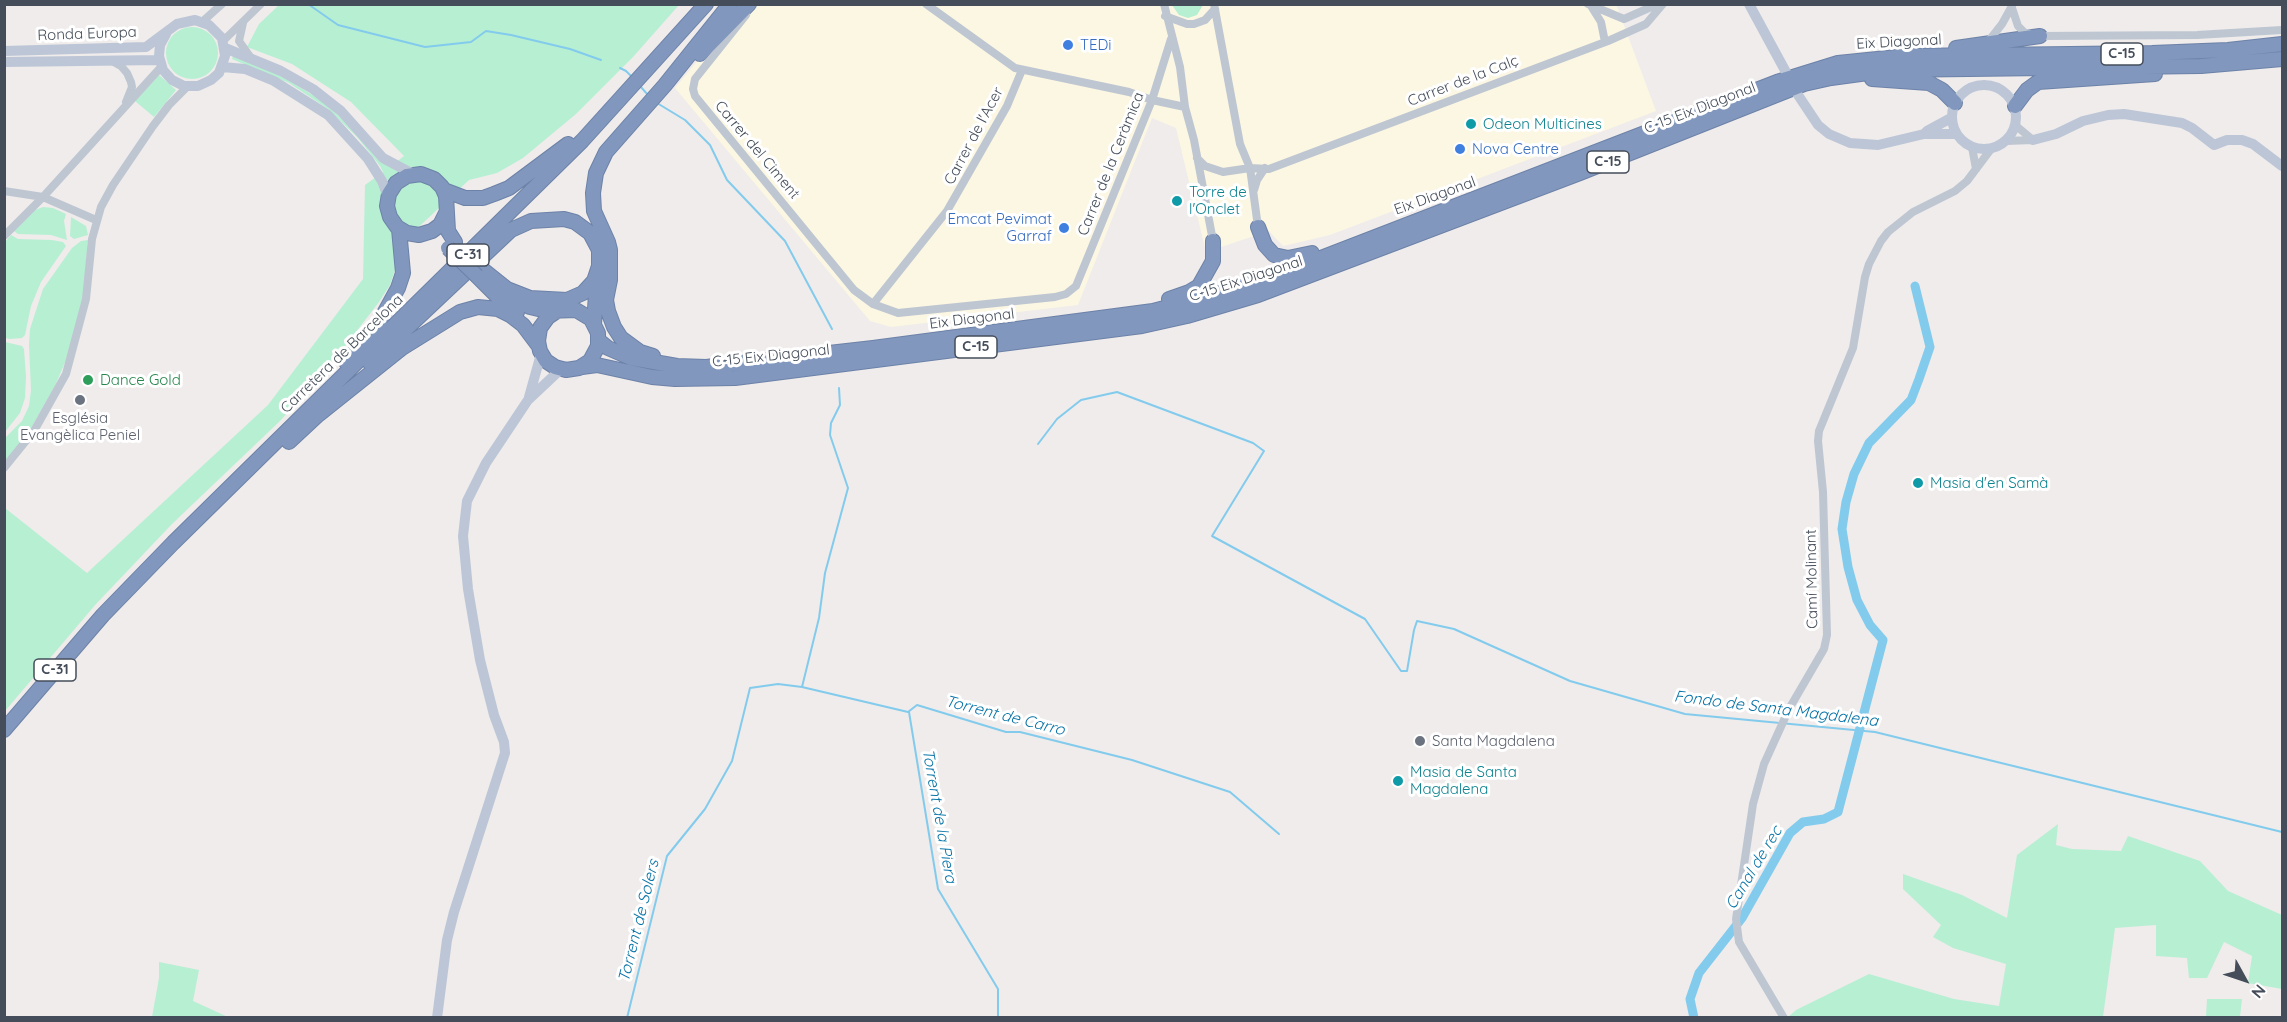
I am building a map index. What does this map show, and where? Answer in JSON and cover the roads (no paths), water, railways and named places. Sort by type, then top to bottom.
[{"type":"highway","name":"Carretera de Barcelona","points":[[4,730],[106,612],[309,409],[477,247],[670,46],[706,4]]},
{"type":"highway","points":[[676,366],[662,358],[640,352],[621,338],[614,327],[606,300],[610,280],[609,242],[594,211],[593,193],[596,173],[606,152],[661,90],[730,4]]},
{"type":"highway","points":[[661,90],[671,84],[751,4]]},
{"type":"highway","points":[[1936,56],[1945,49],[2040,36]]},
{"type":"highway","name":"Eix Diagonal","points":[[598,340],[608,348],[631,358],[676,366],[706,367],[757,363],[1136,313],[1187,303],[1236,289],[1808,71],[1863,59],[2152,53],[2228,50],[2283,44]]},
{"type":"highway","name":"C-15","points":[[2015,106],[2027,90],[2038,82],[2193,72],[2201,66],[2283,59]]},
{"type":"highway","name":"Eix Diagonal","points":[[1890,70],[2201,66]]},
{"type":"highway","name":"C-15 Eix Diagonal","points":[[582,367],[597,365],[652,377],[675,379],[735,378],[1142,326],[1187,316],[1242,300],[1351,260],[1580,173],[1804,84],[1890,70]]},
{"type":"highway","points":[[1856,74],[1868,79],[1929,83],[1942,90],[1955,103]]},
{"type":"highway","points":[[594,324],[586,315],[576,310],[538,310],[521,303],[494,284],[451,245],[399,229],[388,214],[388,197],[396,183],[413,174],[431,177],[444,190],[465,198],[483,198],[509,188],[572,141],[622,94]]},
{"type":"highway","points":[[444,190],[448,203],[446,213],[451,245]]},
{"type":"highway","points":[[422,235],[437,228],[446,213]]},
{"type":"highway","points":[[329,406],[363,370],[511,230],[531,221],[564,219],[575,222],[590,233],[599,250],[598,274],[594,281],[583,293],[567,300],[530,298],[507,289],[483,274]]},
{"type":"highway","points":[[1258,226],[1265,245],[1275,255],[1288,258],[1332,247],[1346,247]]},
{"type":"highway","points":[[309,409],[312,399],[363,343],[391,303],[403,273],[399,229]]},
{"type":"highway","points":[[1136,313],[1149,305],[1176,297],[1199,285],[1213,261],[1213,241]]},
{"type":"highway","points":[[582,367],[594,356],[598,340],[594,324],[596,294],[610,268]]},
{"type":"highway","points":[[483,274],[498,297],[523,316],[548,363],[561,369]]},
{"type":"highway","points":[[106,612],[114,612],[226,500],[329,406],[402,348],[460,312],[478,307],[498,309],[523,325],[539,345]]},
{"type":"highway","points":[[539,345],[544,321],[557,311]]},
{"type":"highway","name":"C-15","points":[[561,369],[572,370],[582,367]]},
{"type":"street","points":[[222,4],[202,22],[215,29],[224,44],[297,79],[324,97],[358,128],[372,155],[388,197]]},
{"type":"street","points":[[166,34],[159,47],[161,63],[172,80],[188,86],[198,86],[217,76],[222,67],[224,44],[261,4]]},
{"type":"street","name":"Carrer del Ciment","points":[[751,4],[695,79],[693,89],[695,96],[854,290],[873,304]]},
{"type":"street","points":[[926,4],[1015,68],[1129,92],[1185,107]]},
{"type":"street","points":[[1590,5],[1624,19],[1658,4]]},
{"type":"street","name":"Carrer de la Calç","points":[[1197,158],[1205,166],[1223,172],[1250,168],[1269,169],[1605,42],[1646,24],[1663,4]]},
{"type":"street","points":[[1749,4],[1787,74]]},
{"type":"street","points":[[1590,5],[1601,22],[1605,42]]},
{"type":"street","points":[[2012,6],[2018,26],[2025,33],[2040,36],[2197,35],[2283,30]]},
{"type":"street","points":[[1987,43],[2012,6]]},
{"type":"street","points":[[1165,9],[1187,24],[1194,24],[1205,20],[1215,7]]},
{"type":"street","points":[[1215,7],[1240,144],[1250,168],[1258,226]]},
{"type":"street","points":[[1165,9],[1180,67],[1185,107],[1213,241]]},
{"type":"street","name":"Ronda Europa","points":[[4,51],[146,47],[184,21],[202,22]]},
{"type":"street","points":[[243,23],[239,40],[252,59]]},
{"type":"street","name":"Carrer de la Ceràmica","points":[[873,304],[898,313],[910,314],[1055,297],[1066,294],[1076,286],[1152,100],[1171,39]]},
{"type":"street","points":[[109,60],[121,66],[131,82],[132,87],[124,106]]},
{"type":"street","name":"Ronda Europa","points":[[4,62],[109,60],[161,63]]},
{"type":"street","points":[[4,236],[43,197],[161,63]]},
{"type":"street","points":[[222,67],[239,67],[254,72],[307,99],[372,155],[383,158],[413,174]]},
{"type":"street","name":"Carrer de l'Acer","points":[[873,304],[947,211],[1007,106],[1022,70]]},
{"type":"street","points":[[2006,141],[2015,125],[2015,106],[2003,91],[1986,85],[1967,89],[1955,103],[1952,118],[1956,134],[1972,147],[1991,149],[2006,141],[2033,140],[2056,134],[2083,121],[2124,114],[2182,123],[2214,145],[2227,140],[2242,140],[2253,144],[2283,166]]},
{"type":"street","points":[[4,468],[34,431],[66,374],[87,299],[96,220],[109,192],[169,105],[188,86]]},
{"type":"street","points":[[1796,92],[1818,125],[1829,134],[1850,143],[1878,146],[1924,134],[1956,134]]},
{"type":"street","points":[[1924,134],[1952,118]]},
{"type":"street","points":[[2015,125],[2033,140]]},
{"type":"street","points":[[1972,147],[1976,169]]},
{"type":"street","name":"Camí Molinant","points":[[1784,1017],[1738,942],[1736,919],[1753,804],[1764,764],[1789,709],[1824,649],[1827,635],[1819,431],[1853,348],[1865,277],[1881,241],[1888,232],[1913,212],[1955,191],[1967,181],[1991,149]]},
{"type":"street","points":[[1253,198],[1257,180],[1265,168]]},
{"type":"street","points":[[4,191],[43,197],[96,220]]},
{"type":"street","points":[[528,400],[539,345]]},
{"type":"street","points":[[437,1017],[454,912],[506,753],[480,660],[468,589],[463,535],[470,492],[486,463],[528,400],[561,369]]},
{"type":"waterway","points":[[308,4],[338,25],[425,47],[471,42],[486,31],[570,49],[601,60]]},
{"type":"waterway","points":[[620,68],[632,77]]},
{"type":"waterway","points":[[640,86],[648,95]]},
{"type":"waterway","points":[[657,103],[685,120],[710,145],[727,180],[785,241],[832,329]]},
{"type":"waterway","name":"Canal de rec","points":[[1694,1018],[1690,999],[1699,973],[1742,918],[1790,833],[1803,822],[1824,819],[1838,812],[1883,640],[1870,625],[1857,600],[1848,567],[1842,529],[1846,502],[1854,474],[1869,443],[1911,400],[1930,347],[1915,286]]},
{"type":"waterway","name":"Torrent de Carro","points":[[839,388],[840,405],[831,423],[830,435],[848,488],[825,573],[819,618],[802,687],[908,712],[917,705],[1006,732],[1020,732],[1132,760],[1230,792],[1279,834]]},
{"type":"waterway","name":"Fondo de Santa Magdalena","points":[[1038,444],[1057,419],[1081,400],[1117,392],[1253,443],[1264,451],[1212,536],[1365,619],[1401,671],[1407,671],[1417,621],[1454,629],[1570,681],[1685,714],[1875,732],[2282,832]]},
{"type":"waterway","name":"Torrent de Solers","points":[[627,1018],[667,856],[705,809],[732,761],[750,688],[778,684],[802,687]]},
{"type":"waterway","name":"Torrent de la Piera","points":[[909,712],[938,889],[998,989],[998,1018]]},
{"type":"place","name":"TEDi","points":[[1068,45]]},
{"type":"place","name":"Odeon Multicines","points":[[1471,124]]},
{"type":"place","name":"Nova Centre","points":[[1460,149]]},
{"type":"place","name":"Torre de l'Onclet","points":[[1177,201]]},
{"type":"place","name":"Emcat Pevimat Garraf","points":[[1064,228]]},
{"type":"place","name":"Dance Gold","points":[[88,380]]},
{"type":"place","name":"Església Evangèlica Peniel","points":[[80,400]]},
{"type":"place","name":"Masia d'en Samà","points":[[1918,483]]},
{"type":"place","name":"Santa Magdalena","points":[[1420,741]]},
{"type":"place","name":"Masia de Santa Magdalena","points":[[1398,781]]}]
